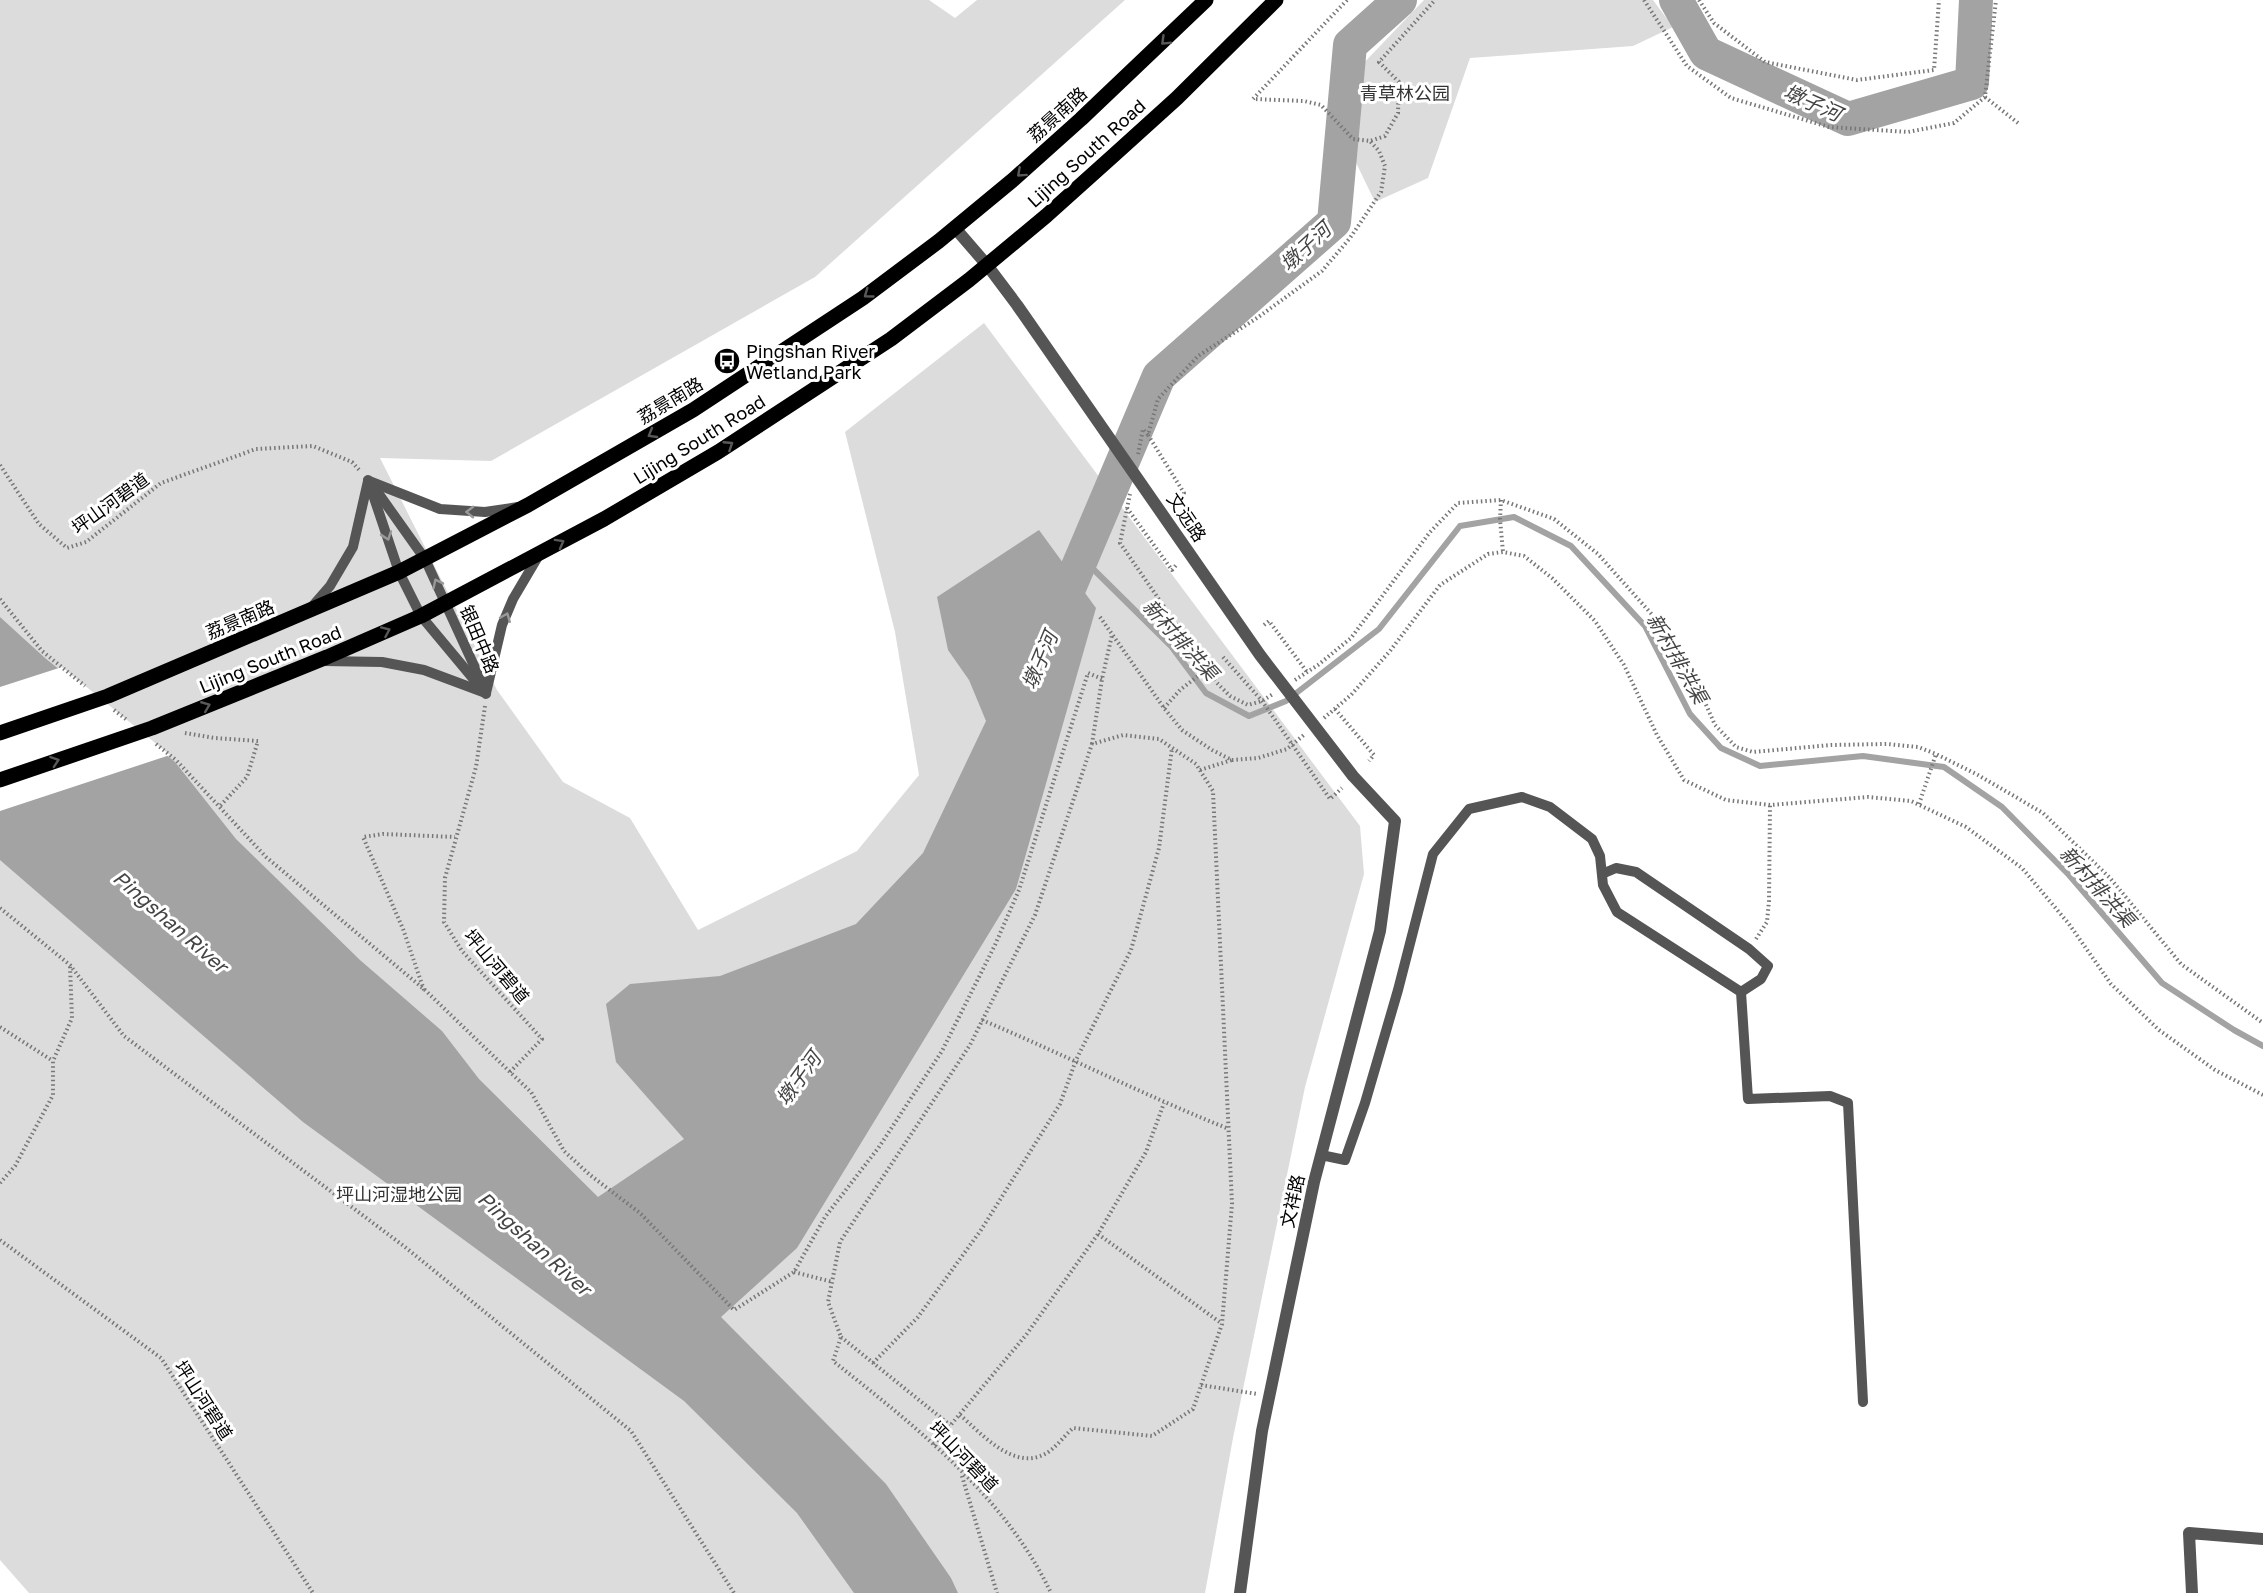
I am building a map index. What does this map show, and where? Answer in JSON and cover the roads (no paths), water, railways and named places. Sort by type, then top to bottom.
[{"type":"main road","name":"荔景南路","points":[[0,733],[111,703],[399,572],[528,505],[693,410],[862,298],[955,228],[1081,119],[1206,0]]},
{"type":"main road","name":"Lijing South Road","points":[[0,780],[151,733],[421,616],[539,554],[718,452],[891,339],[987,265],[1046,216],[1169,105],[1276,0]]},
{"type":"street","name":"文远路","points":[[955,228],[987,265],[1147,490],[1260,655],[1353,776],[1395,821]]},
{"type":"street","name":"文祥路","points":[[1240,1593],[1262,1431],[1269,1396],[1321,1155],[1380,931],[1395,821]]},
{"type":"street","points":[[2192,1593],[2189,1533],[2263,1539]]},
{"type":"lane","points":[[308,612],[330,586],[353,547],[368,480],[440,509],[485,512],[528,505]]},
{"type":"lane","name":"银田中路","points":[[368,480],[425,559],[447,602],[486,694]]},
{"type":"lane","name":"银田中路","points":[[368,480],[399,572],[421,616],[486,694]]},
{"type":"lane","points":[[317,661],[382,662],[424,670],[486,694],[502,625],[513,599],[539,554]]},
{"type":"lane","points":[[1321,1155],[1345,1160],[1365,1103],[1398,990],[1433,854],[1468,809],[1522,797],[1550,807],[1592,839],[1600,856],[1603,885],[1617,912],[1741,992]]},
{"type":"lane","points":[[1602,874],[1616,868],[1636,872],[1749,949],[1768,966],[1761,979],[1741,992]]},
{"type":"lane","points":[[1741,992],[1748,1100],[1830,1096],[1848,1103],[1863,1402]]},
{"type":"water","name":"Pingshan River","points":[[1039,530],[1096,608],[1016,889],[797,1248],[721,1317],[886,1484],[951,1578],[958,1593],[854,1593],[797,1513],[684,1401],[303,1122],[0,860],[0,617],[45,658],[175,762],[236,839],[360,960],[442,1031],[479,1079],[598,1197],[684,1139],[616,1062],[606,1004],[630,984],[720,976],[856,924],[923,853],[986,721],[969,680],[948,650],[937,597]]},
{"type":"waterway","name":"墩子河","points":[[1055,621],[1159,376],[1334,222],[1350,45],[1400,0]]},
{"type":"waterway","name":"墩子河","points":[[1676,0],[1706,53],[1848,119],[1972,83],[1976,0]]},
{"type":"waterway","name":"新村排洪渠","points":[[1082,558],[1171,646],[1206,693],[1249,716],[1286,701],[1379,629],[1460,526],[1514,517],[1571,546],[1645,626],[1690,714],[1721,748],[1760,766],[1863,756],[1944,767],[2002,807],[2069,875],[2162,983],[2263,1046]]},
{"type":"place","name":"Pingshan River Wetland Park","points":[[727,361]]},
{"type":"park label","name":"青草林公园","points":[[1405,93]]},
{"type":"park label","name":"坪山河湿地公园","points":[[399,1194]]}]
